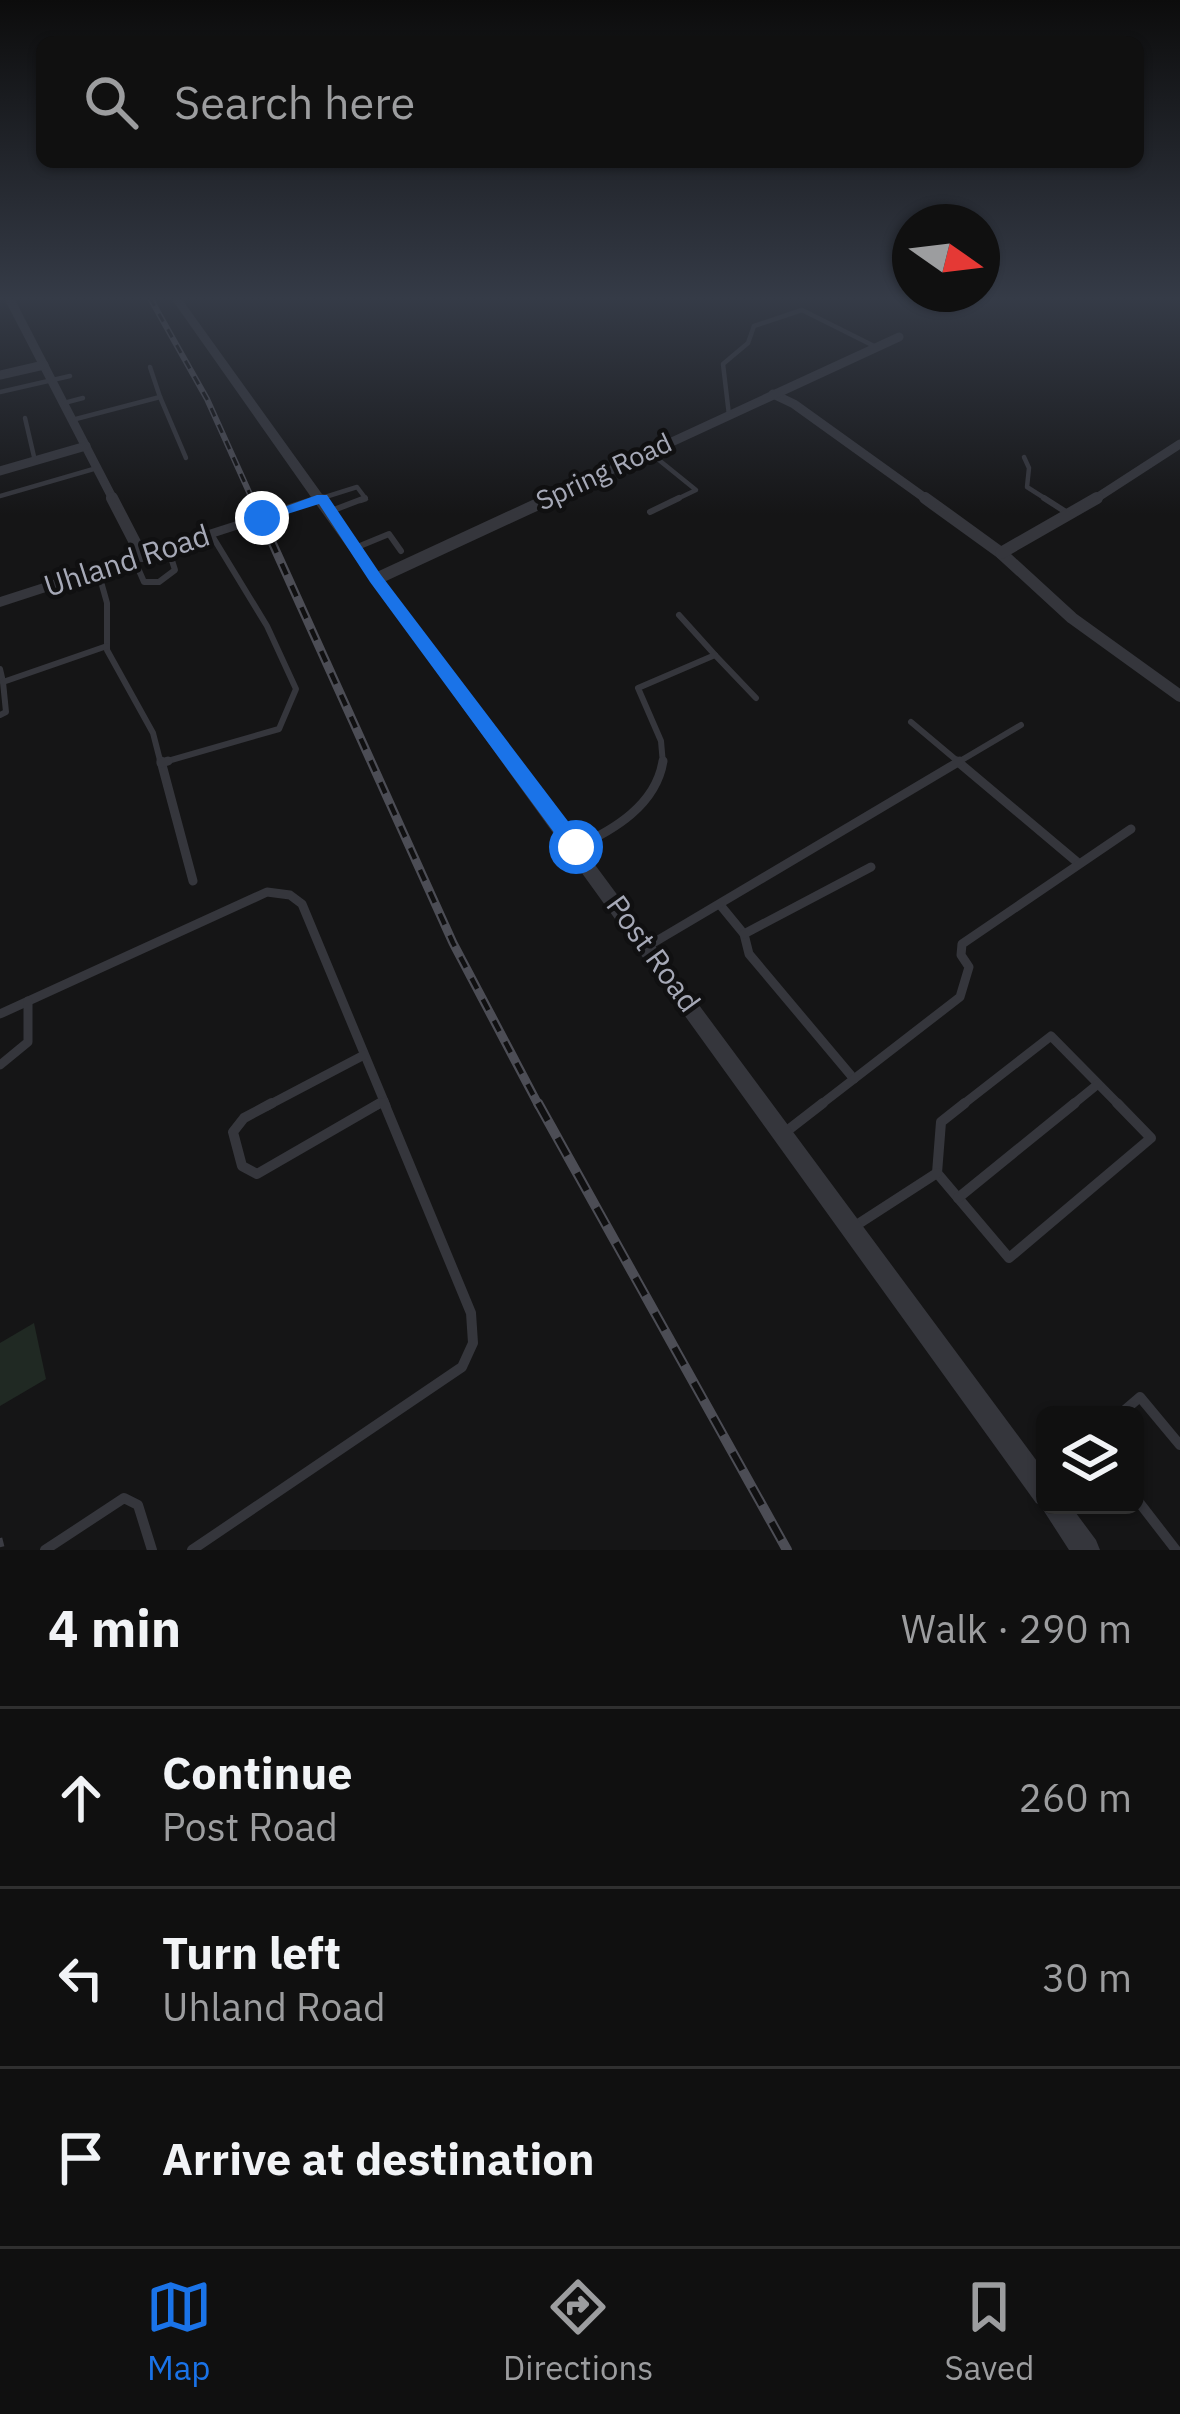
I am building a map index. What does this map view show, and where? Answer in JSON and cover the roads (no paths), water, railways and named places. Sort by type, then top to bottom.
[{"type":"street","points":[[47,370],[138,558]]},
{"type":"street","name":"Post Road","points":[[229,370],[1036,1482]]},
{"type":"street","name":"Spring Road","points":[[376,579],[825,370]]},
{"type":"street","points":[[773,394],[794,404],[1001,553],[1072,617],[1180,696]]},
{"type":"street","points":[[1001,553],[1071,515],[1180,444]]},
{"type":"street","points":[[0,471],[86,446]]},
{"type":"street","name":"Uhland Road","points":[[0,602],[211,534],[327,505]]},
{"type":"street","points":[[1060,1514],[1086,1550]]},
{"type":"lane","points":[[151,370],[186,458]]},
{"type":"lane","points":[[724,370],[729,415]]},
{"type":"lane","points":[[0,392],[70,376]]},
{"type":"lane","points":[[72,420],[160,397]]},
{"type":"lane","points":[[64,403],[83,398]]},
{"type":"lane","points":[[25,418],[35,461]]},
{"type":"lane","points":[[648,451],[695,490],[650,512]]},
{"type":"lane","points":[[1024,457],[1027,488],[1071,515]]},
{"type":"lane","points":[[0,496],[97,468]]},
{"type":"lane","points":[[357,487],[366,500],[327,505],[357,487]]},
{"type":"lane","points":[[161,763],[278,728],[296,689],[267,626],[211,534]]},
{"type":"lane","points":[[355,548],[389,534],[401,551]]},
{"type":"lane","points":[[138,558],[144,582],[159,583],[175,570],[168,548]]},
{"type":"lane","points":[[98,571],[107,603],[107,646],[154,733],[193,881]]},
{"type":"lane","points":[[679,615],[756,698]]},
{"type":"lane","points":[[3,682],[107,646]]},
{"type":"lane","points":[[576,847],[608,834],[658,784],[664,770],[663,749],[638,688],[715,655]]},
{"type":"lane","points":[[0,669],[6,712],[0,715]]},
{"type":"lane","points":[[911,722],[1078,862]]},
{"type":"lane","points":[[648,946],[1021,725]]},
{"type":"lane","points":[[782,1135],[961,997],[969,968],[961,955],[962,944],[1131,829]]},
{"type":"lane","points":[[744,934],[871,867]]},
{"type":"lane","points":[[0,1014],[267,892],[290,896],[302,904],[471,1313],[473,1343],[462,1367],[192,1550]]},
{"type":"lane","points":[[721,906],[744,934],[749,954],[854,1080]]},
{"type":"lane","points":[[0,1065],[28,1042],[28,1001]]},
{"type":"lane","points":[[1051,1036],[1151,1138],[1009,1258],[938,1173],[941,1122],[1051,1036]]},
{"type":"lane","points":[[364,1055],[244,1118],[233,1132],[242,1166],[257,1174],[383,1101]]},
{"type":"lane","points":[[958,1198],[1097,1084]]},
{"type":"lane","points":[[851,1229],[938,1173]]},
{"type":"lane","points":[[1130,1406],[1140,1397],[1180,1445]]},
{"type":"lane","points":[[45,1550],[124,1498],[138,1504],[152,1550]]},
{"type":"lane","points":[[1144,1509],[1176,1550]]},
{"type":"railway","points":[[191,370],[253,501]]},
{"type":"railway","points":[[252,498],[453,943],[539,1106]]},
{"type":"railway","points":[[538,1103],[787,1550]]}]
